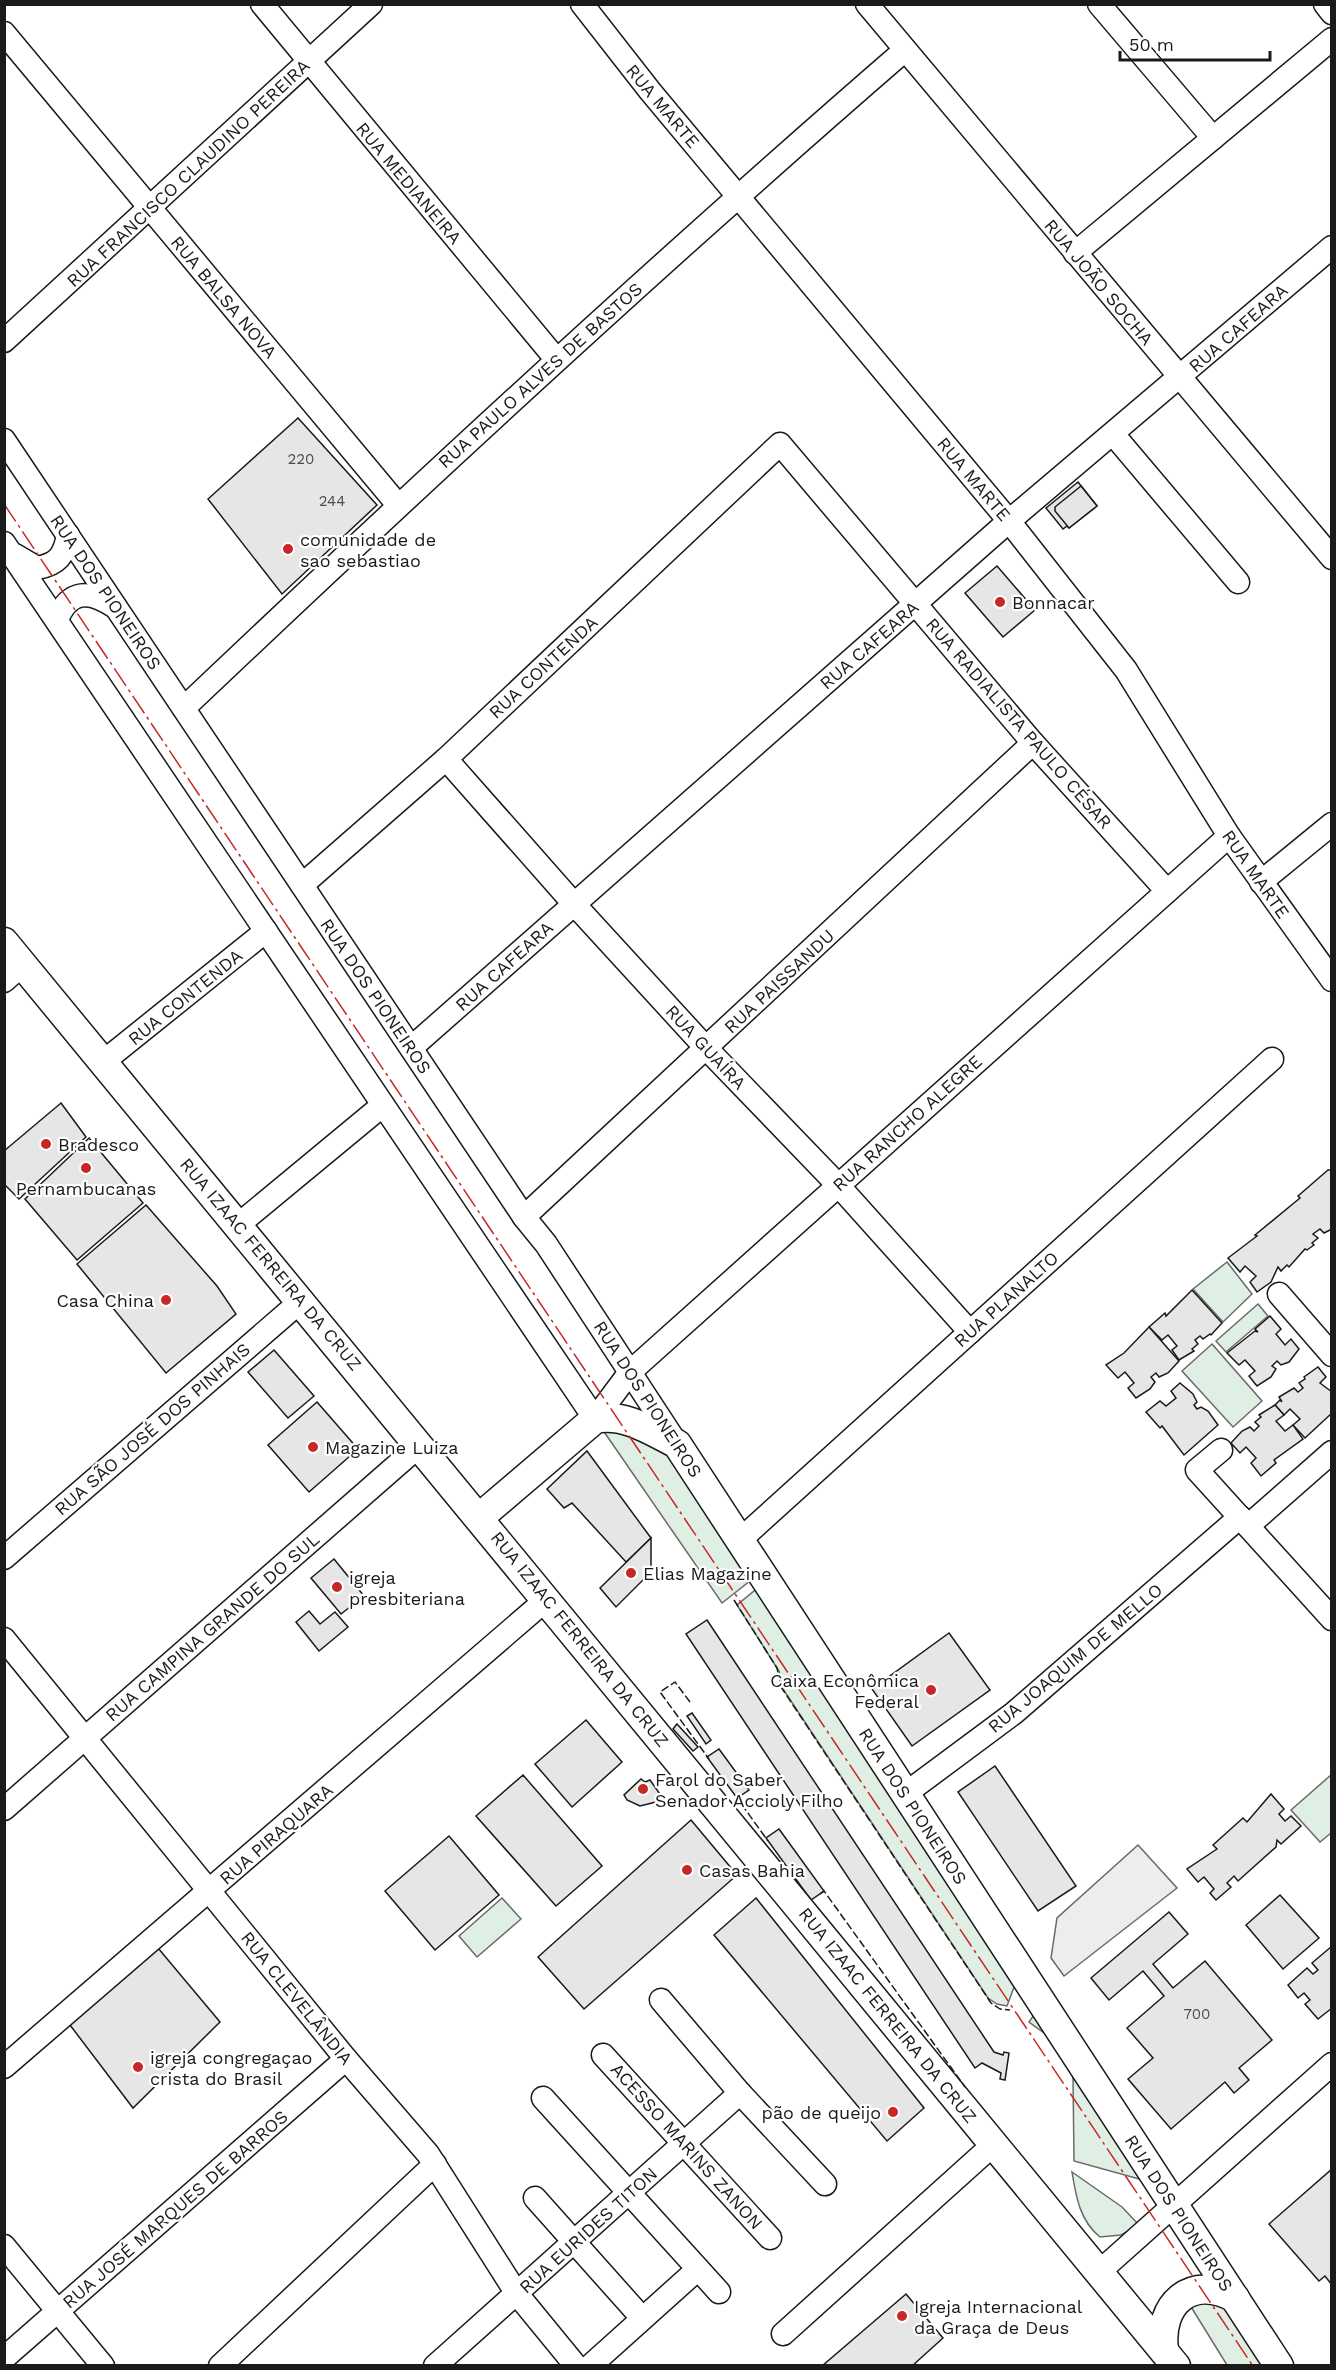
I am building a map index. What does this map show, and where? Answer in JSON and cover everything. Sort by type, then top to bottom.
[{"type":"main road","name":"RUA IZAAC FERREIRA DA CRUZ","points":[[4,942],[14,973],[103,1062],[480,1517],[1170,2358]]},
{"type":"main road","points":[[594,1419],[607,1416],[622,1418],[677,1444]]},
{"type":"main road","name":"RUA RANCHO ALEGRE","points":[[480,1517],[594,1419]]},
{"type":"main road","name":"RUA DOS PIONEIROS","points":[[677,1444],[1278,2366]]},
{"type":"main road","points":[[1170,2358],[1161,2330],[1168,2310],[1182,2296],[1206,2289],[1223,2292],[1235,2298]]},
{"type":"street","name":"RUA MEDIANEIRA","points":[[262,4],[556,359]]},
{"type":"street","name":"RUA FRANCISCO CLAUDINO PEREIRA","points":[[4,341],[151,209],[371,4]]},
{"type":"street","name":"RUA MARTE","points":[[582,4],[650,91],[1009,521],[1126,670],[1229,836],[1332,981]]},
{"type":"street","name":"RUA JOÃO SOCHA","points":[[867,4],[1332,558]]},
{"type":"street","points":[[1099,4],[1213,138]]},
{"type":"street","points":[[1325,4],[1332,13]]},
{"type":"street","name":"RUA BALSA NOVA","points":[[4,33],[398,505]]},
{"type":"street","points":[[1075,253],[1332,39]]},
{"type":"street","name":"RUA PAULO ALVES DE BASTOS","points":[[184,708],[556,359],[738,195],[905,50]]},
{"type":"street","name":"RUA CAFEARA","points":[[411,1048],[1009,521],[1332,247]]},
{"type":"street","points":[[1113,434],[1238,582]]},
{"type":"street","name":"RUA DOS PIONEIROS","points":[[4,440],[524,1217],[546,1244],[677,1444]]},
{"type":"street","name":"RUA RADIALISTA PAULO CÉSAR","points":[[780,444],[1033,743],[1167,891]]},
{"type":"street","name":"RUA CONTENDA","points":[[302,885],[446,759],[780,444]]},
{"type":"street","points":[[7,547],[22,562],[37,568],[53,565],[64,552],[68,535]]},
{"type":"street","points":[[7,547],[594,1419]]},
{"type":"street","points":[[57,620],[62,607],[74,597],[89,594],[117,608]]},
{"type":"street","name":"RUA PAISSANDU","points":[[524,1217],[1033,743]]},
{"type":"street","name":"RUA GUAÍRA","points":[[446,759],[574,904],[706,1048],[838,1185],[970,1332]]},
{"type":"street","points":[[1261,882],[1332,824]]},
{"type":"street","name":"RUA RANCHO ALEGRE","points":[[594,1419],[630,1372],[1229,836]]},
{"type":"street","name":"RUA CONTENDA","points":[[103,1062],[266,931]]},
{"type":"street","name":"RUA PLANALTO","points":[[740,1540],[1272,1059]]},
{"type":"street","points":[[238,1225],[383,1105]]},
{"type":"street","points":[[1332,1335],[1284,1291],[1332,1355]]},
{"type":"street","name":"RUA SÃO JOSÉ DOS PINHAIS","points":[[4,1558],[301,1301]]},
{"type":"street","name":"RUA CAMPINA GRANDE DO SUL","points":[[4,1809],[420,1445]]},
{"type":"street","points":[[1221,1450],[1197,1470],[1219,1497],[1244,1521],[1332,1619]]},
{"type":"street","name":"RUA JOAQUIM DE MELLO","points":[[905,1794],[1014,1713],[1244,1521],[1332,1452]]},
{"type":"street","name":"RUA PIRAQUARA","points":[[4,2067],[547,1599]]},
{"type":"street","name":"RUA CLEVELÂNDIA","points":[[4,1639],[346,2059],[435,2164],[517,2294],[576,2366]]},
{"type":"street","points":[[661,2000],[740,2093],[825,2184]]},
{"type":"street","name":"ACESSO MARINS ZANON","points":[[603,2055],[770,2238]]},
{"type":"street","name":"RUA JOSÉ MARQUES DE BARROS","points":[[4,2358],[346,2059]]},
{"type":"street","points":[[1099,2272],[1332,2064]]},
{"type":"street","name":"RUA EURIDES TITON","points":[[435,2366],[740,2093]]},
{"type":"street","points":[[543,2098],[719,2292]]},
{"type":"street","points":[[783,2334],[994,2144]]},
{"type":"street","points":[[220,2366],[435,2164]]},
{"type":"street","points":[[535,2198],[642,2318]]},
{"type":"street","points":[[4,2246],[103,2366]]},
{"type":"street","points":[[590,2366],[698,2269]]},
{"type":"green space","points":[[1227,1262],[1252,1294],[1223,1322],[1193,1289]]},
{"type":"green space","points":[[1258,1304],[1268,1316],[1226,1352],[1216,1341]]},
{"type":"green space","points":[[1212,1344],[1262,1401],[1233,1427],[1182,1371]]},
{"type":"green space","points":[[598,1423],[677,1447],[760,1573],[722,1603]]},
{"type":"green space","points":[[766,1581],[1020,1971],[1007,2006],[997,2004],[988,1998],[783,1689],[779,1671],[737,1605]]},
{"type":"green space","points":[[1331,1775],[1331,1833],[1320,1842],[1291,1810]]},
{"type":"green space","points":[[502,1898],[521,1919],[477,1957],[459,1936]]},
{"type":"green space","points":[[1038,2009],[1150,2182],[1074,2161],[1073,2077],[1051,2038],[1029,2022]]},
{"type":"green space","points":[[1072,2172],[1122,2207],[1139,2225],[1121,2235],[1100,2237],[1083,2216]]},
{"type":"green space","points":[[1226,2298],[1276,2365],[1227,2365],[1188,2302]]},
{"type":"shaded area","points":[[1138,1845],[1177,1888],[1064,1976],[1051,1958],[1057,1918]]},
{"type":"building","name":"comunidade de sao sebastiao","points":[[298,418],[377,505],[282,594],[208,499]]},
{"type":"building","points":[[1078,482],[1097,506],[1069,528],[1067,526],[1063,529],[1046,508]]},
{"type":"building","points":[[1081,486],[1097,506],[1069,528],[1055,511],[1055,507]]},
{"type":"building","name":"Bonnacar","points":[[997,566],[1035,610],[1003,637],[965,593]]},
{"type":"building","name":"Bradesco","points":[[61,1103],[86,1137],[19,1199],[4,1184],[4,1151]]},
{"type":"building","name":"Pernambucanas","points":[[89,1138],[143,1203],[77,1260],[25,1199]]},
{"type":"building","points":[[1328,1170],[1332,1170],[1332,1229],[1324,1233],[1320,1229],[1313,1234],[1318,1238],[1312,1243],[1314,1245],[1305,1249],[1289,1267],[1287,1265],[1281,1271],[1278,1267],[1271,1282],[1257,1292],[1250,1282],[1256,1276],[1245,1266],[1240,1272],[1228,1258],[1257,1236],[1255,1235],[1300,1198],[1298,1196]]},
{"type":"building","name":"Casa China","points":[[146,1205],[217,1286],[236,1314],[166,1373],[77,1264]]},
{"type":"building","points":[[1192,1290],[1222,1323],[1211,1335],[1203,1339],[1200,1336],[1195,1340],[1198,1344],[1192,1349],[1194,1351],[1179,1360],[1172,1350],[1177,1346],[1168,1335],[1162,1340],[1149,1327],[1165,1313],[1166,1316]]},
{"type":"building","points":[[1270,1316],[1281,1329],[1276,1334],[1285,1345],[1291,1339],[1299,1349],[1289,1362],[1281,1365],[1277,1361],[1272,1366],[1276,1369],[1271,1377],[1257,1386],[1249,1376],[1255,1371],[1245,1360],[1239,1365],[1227,1353],[1255,1331],[1258,1332],[1255,1329]]},
{"type":"building","points":[[1149,1327],[1179,1361],[1168,1373],[1159,1377],[1156,1373],[1151,1377],[1155,1382],[1150,1389],[1136,1398],[1128,1388],[1134,1383],[1125,1372],[1118,1378],[1106,1365],[1124,1353]]},
{"type":"building","points":[[274,1350],[314,1396],[288,1418],[248,1372]]},
{"type":"building","points":[[1318,1367],[1326,1377],[1320,1383],[1332,1392],[1332,1413],[1305,1438],[1293,1425],[1300,1419],[1290,1409],[1284,1415],[1275,1405],[1280,1400],[1282,1402],[1279,1397],[1294,1388],[1298,1392],[1303,1388],[1299,1383]]},
{"type":"building","points":[[1180,1383],[1193,1394],[1197,1402],[1194,1405],[1197,1409],[1201,1407],[1208,1411],[1218,1425],[1184,1455],[1162,1426],[1160,1428],[1146,1412],[1160,1401],[1166,1406],[1176,1398],[1171,1391]]},
{"type":"building","name":"Magazine Luiza","points":[[317,1402],[358,1449],[309,1492],[268,1445]]},
{"type":"building","points":[[1275,1405],[1284,1415],[1276,1421],[1285,1431],[1293,1425],[1303,1439],[1274,1460],[1276,1463],[1261,1476],[1251,1463],[1256,1458],[1246,1447],[1240,1453],[1231,1443],[1242,1431],[1250,1427],[1254,1431],[1259,1426],[1255,1422],[1261,1417],[1259,1415]]},
{"type":"building","points":[[587,1451],[651,1538],[626,1562],[572,1503],[564,1508],[547,1489]]},
{"type":"building","name":"Elias Magazine","points":[[651,1538],[651,1567],[646,1572],[648,1575],[616,1607],[600,1588]]},
{"type":"building","name":"igreja presbiteriana","points":[[334,1559],[364,1596],[341,1614],[311,1578]]},
{"type":"building","points":[[309,1611],[320,1624],[335,1612],[348,1627],[319,1651],[296,1622]]},
{"type":"building","points":[[707,1620],[994,2052],[1003,2055],[1004,2052],[1009,2053],[1005,2080],[1000,2079],[1001,2073],[982,2063],[975,2068],[686,1634]]},
{"type":"building","name":"Caixa Econômica Federal","points":[[949,1633],[990,1690],[912,1746],[872,1689]]},
{"type":"building","points":[[692,1713],[711,1740],[706,1744],[687,1716]]},
{"type":"building","points":[[586,1720],[622,1762],[572,1807],[535,1764]]},
{"type":"building","points":[[677,1724],[698,1747],[693,1751],[673,1729]]},
{"type":"building","points":[[719,1749],[749,1790],[737,1798],[707,1757]]},
{"type":"building","points":[[995,1766],[1076,1886],[1038,1911],[958,1792]]},
{"type":"building","points":[[523,1775],[602,1866],[556,1906],[476,1816]]},
{"type":"building","name":"Farol do Saber Senador Accioly Filho","points":[[641,1779],[645,1782],[650,1780],[662,1797],[660,1801],[640,1806],[627,1800],[624,1795]]},
{"type":"building","points":[[1271,1794],[1284,1809],[1279,1814],[1285,1821],[1291,1816],[1301,1826],[1281,1844],[1277,1840],[1276,1847],[1238,1881],[1234,1876],[1227,1883],[1231,1887],[1216,1900],[1210,1893],[1214,1889],[1204,1877],[1198,1882],[1187,1869],[1217,1849],[1213,1845],[1243,1818],[1247,1822]]},
{"type":"building","name":"Casas Bahia","points":[[691,1820],[737,1875],[584,2009],[538,1957]]},
{"type":"building","points":[[779,1829],[824,1891],[811,1900],[766,1838]]},
{"type":"building","points":[[449,1836],[499,1895],[435,1950],[385,1891]]},
{"type":"building","points":[[1280,1895],[1319,1938],[1283,1969],[1246,1925]]},
{"type":"building","points":[[756,1898],[924,2108],[887,2141],[714,1935]]},
{"type":"building","points":[[1169,1912],[1188,1934],[1153,1964],[1173,1988],[1205,1961],[1272,2040],[1239,2068],[1249,2080],[1234,2093],[1225,2082],[1171,2129],[1128,2079],[1153,2058],[1127,2028],[1164,1996],[1143,1971],[1109,2000],[1091,1978]]},
{"type":"building","points":[[1332,1946],[1332,2008],[1318,2019],[1305,2004],[1310,2000],[1304,1993],[1298,1998],[1288,1985],[1307,1968],[1313,1974],[1318,1970],[1312,1963]]},
{"type":"building","name":"igreja congregaçao crista do Brasil","points":[[158,1948],[220,2022],[133,2108],[70,2025]]},
{"type":"building","points":[[1332,2169],[1332,2285],[1325,2276],[1319,2281],[1269,2224]]},
{"type":"building","name":"Igreja Internacional da Graça de Deus","points":[[906,2294],[943,2338],[912,2366],[822,2366]]},
{"type":"fence","points":[[734,1600],[777,1668],[781,1687],[991,2003],[1000,2009],[1010,2010]]},
{"type":"fence","points":[[690,1702],[675,1682],[660,1692],[709,1759]]},
{"type":"fence","points":[[735,1795],[768,1841]]},
{"type":"fence","points":[[820,1894],[824,1891],[965,2087]]},
{"type":"power","points":[[4,504],[1253,2366]]},
{"type":"place","name":"comunidade de sao sebastiao","points":[[288,549]]},
{"type":"place","name":"Bonnacar","points":[[1000,602]]},
{"type":"place","name":"Bradesco","points":[[46,1144]]},
{"type":"place","name":"Pernambucanas","points":[[86,1168]]},
{"type":"place","name":"Casa China","points":[[166,1300]]},
{"type":"place","name":"Magazine Luiza","points":[[313,1447]]},
{"type":"place","name":"Elias Magazine","points":[[631,1573]]},
{"type":"place","name":"igreja presbiteriana","points":[[337,1587]]},
{"type":"place","name":"Caixa Econômica Federal","points":[[931,1690]]},
{"type":"place","name":"Farol do Saber Senador Accioly Filho","points":[[643,1789]]},
{"type":"place","name":"Casas Bahia","points":[[687,1870]]},
{"type":"place","name":"igreja congregaçao crista do Brasil","points":[[138,2067]]},
{"type":"place","name":"pão de queijo","points":[[893,2112]]},
{"type":"place","name":"Igreja Internacional da Graça de Deus","points":[[902,2316]]}]
